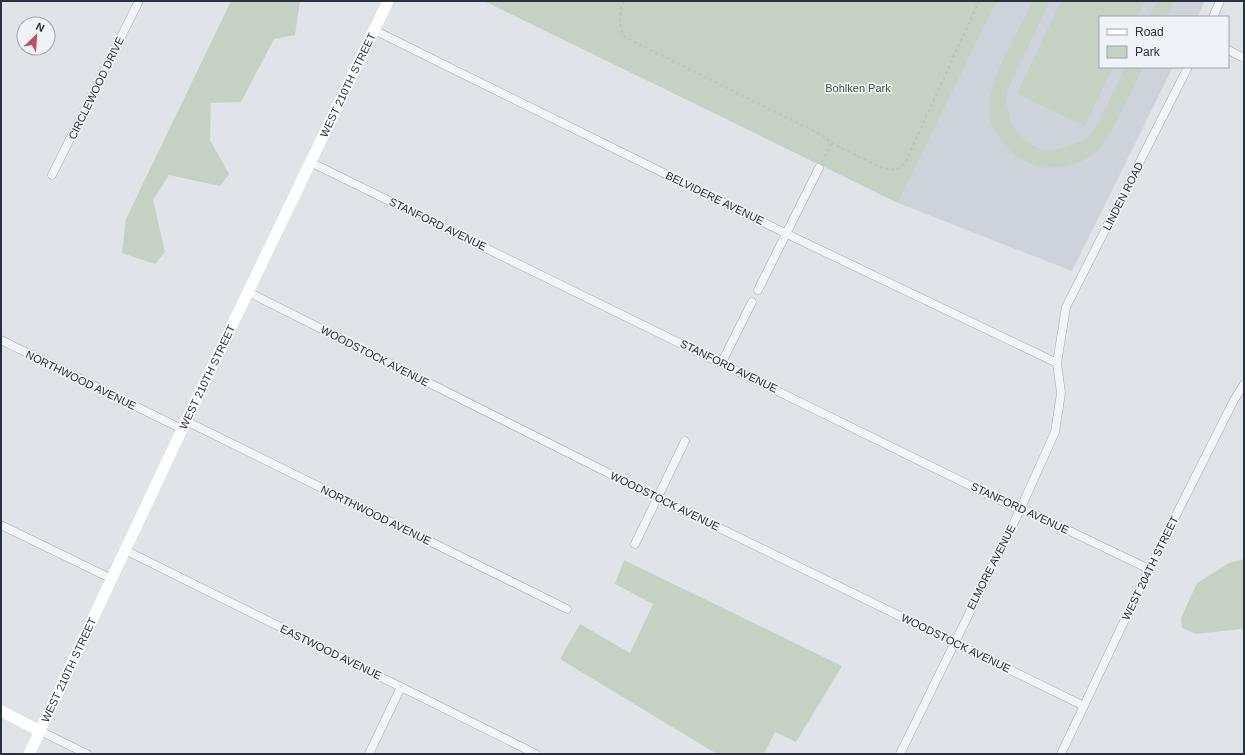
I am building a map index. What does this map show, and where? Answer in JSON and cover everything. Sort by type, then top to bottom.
[{"type":"street","name":"CIRCLEWOOD DRIVE","points":[[52,175],[139,1]]},
{"type":"street","name":"WEST 210TH STREET","points":[[29,754],[184,425],[388,1]]},
{"type":"street","points":[[1213,16],[1220,1]]},
{"type":"street","name":"BELVIDERE AVENUE","points":[[374,30],[787,234],[1057,363]]},
{"type":"street","points":[[1229,50],[1244,58]]},
{"type":"street","name":"LINDEN ROAD","points":[[1063,327],[1066,308],[1187,68]]},
{"type":"street","name":"STANFORD AVENUE","points":[[310,162],[722,362],[1020,510],[1033,513],[1149,569]]},
{"type":"street","points":[[758,290],[819,168]]},
{"type":"street","name":"WOODSTOCK AVENUE","points":[[248,292],[658,498],[1084,706]]},
{"type":"street","points":[[722,362],[752,302]]},
{"type":"street","name":"ELMORE AVENUE","points":[[900,754],[1020,510],[1055,432],[1061,393],[1057,363],[1063,327]]},
{"type":"street","name":"NORTHWOOD AVENUE","points":[[1,340],[184,425],[567,609]]},
{"type":"street","name":"WEST 204TH STREET","points":[[1061,754],[1149,569],[1244,385]]},
{"type":"street","points":[[635,544],[685,441]]},
{"type":"street","points":[[1,525],[112,579]]},
{"type":"street","name":"EASTWOOD AVENUE","points":[[125,550],[536,754]]},
{"type":"street","points":[[369,754],[401,688]]},
{"type":"street","points":[[1,712],[87,754]]},
{"type":"path","points":[[624,1],[620,11],[619,21],[622,34],[631,40],[815,132],[832,143],[884,170],[896,170],[905,163],[979,1]]},
{"type":"path","points":[[819,168],[832,143]]},
{"type":"shaded area","points":[[997,1],[1205,1],[1198,16],[1099,16],[1099,68],[1173,68],[1072,271],[898,203]]},
{"type":"green space","points":[[231,1],[300,1],[295,35],[274,39],[241,102],[211,103],[210,140],[229,174],[220,186],[169,175],[153,200],[165,252],[155,264],[122,253],[126,219]]},
{"type":"green space","name":"Bohlken Park","points":[[484,1],[997,1],[898,203]]},
{"type":"green space","points":[[1033,1],[1050,1],[1007,91],[1007,105],[1015,129],[1022,138],[1031,145],[1042,149],[1055,149],[1071,145],[1088,137],[1098,124],[1125,68],[1143,68],[1129,98],[1106,140],[1095,153],[1083,161],[1069,166],[1055,168],[1034,165],[1014,154],[997,135],[991,123],[989,110],[991,97],[999,69],[1012,40]]},
{"type":"green space","points":[[1061,1],[1144,1],[1137,16],[1099,16],[1099,68],[1113,68],[1085,126],[1017,94]]},
{"type":"green space","points":[[1157,1],[1174,1],[1166,16],[1150,16]]},
{"type":"green space","points":[[1244,559],[1244,631],[1241,629],[1196,634],[1182,628],[1181,618],[1197,583],[1229,563]]},
{"type":"green space","points":[[624,560],[842,666],[796,742],[775,732],[764,754],[717,754],[560,659],[580,624],[630,653],[653,604],[615,584]]}]
